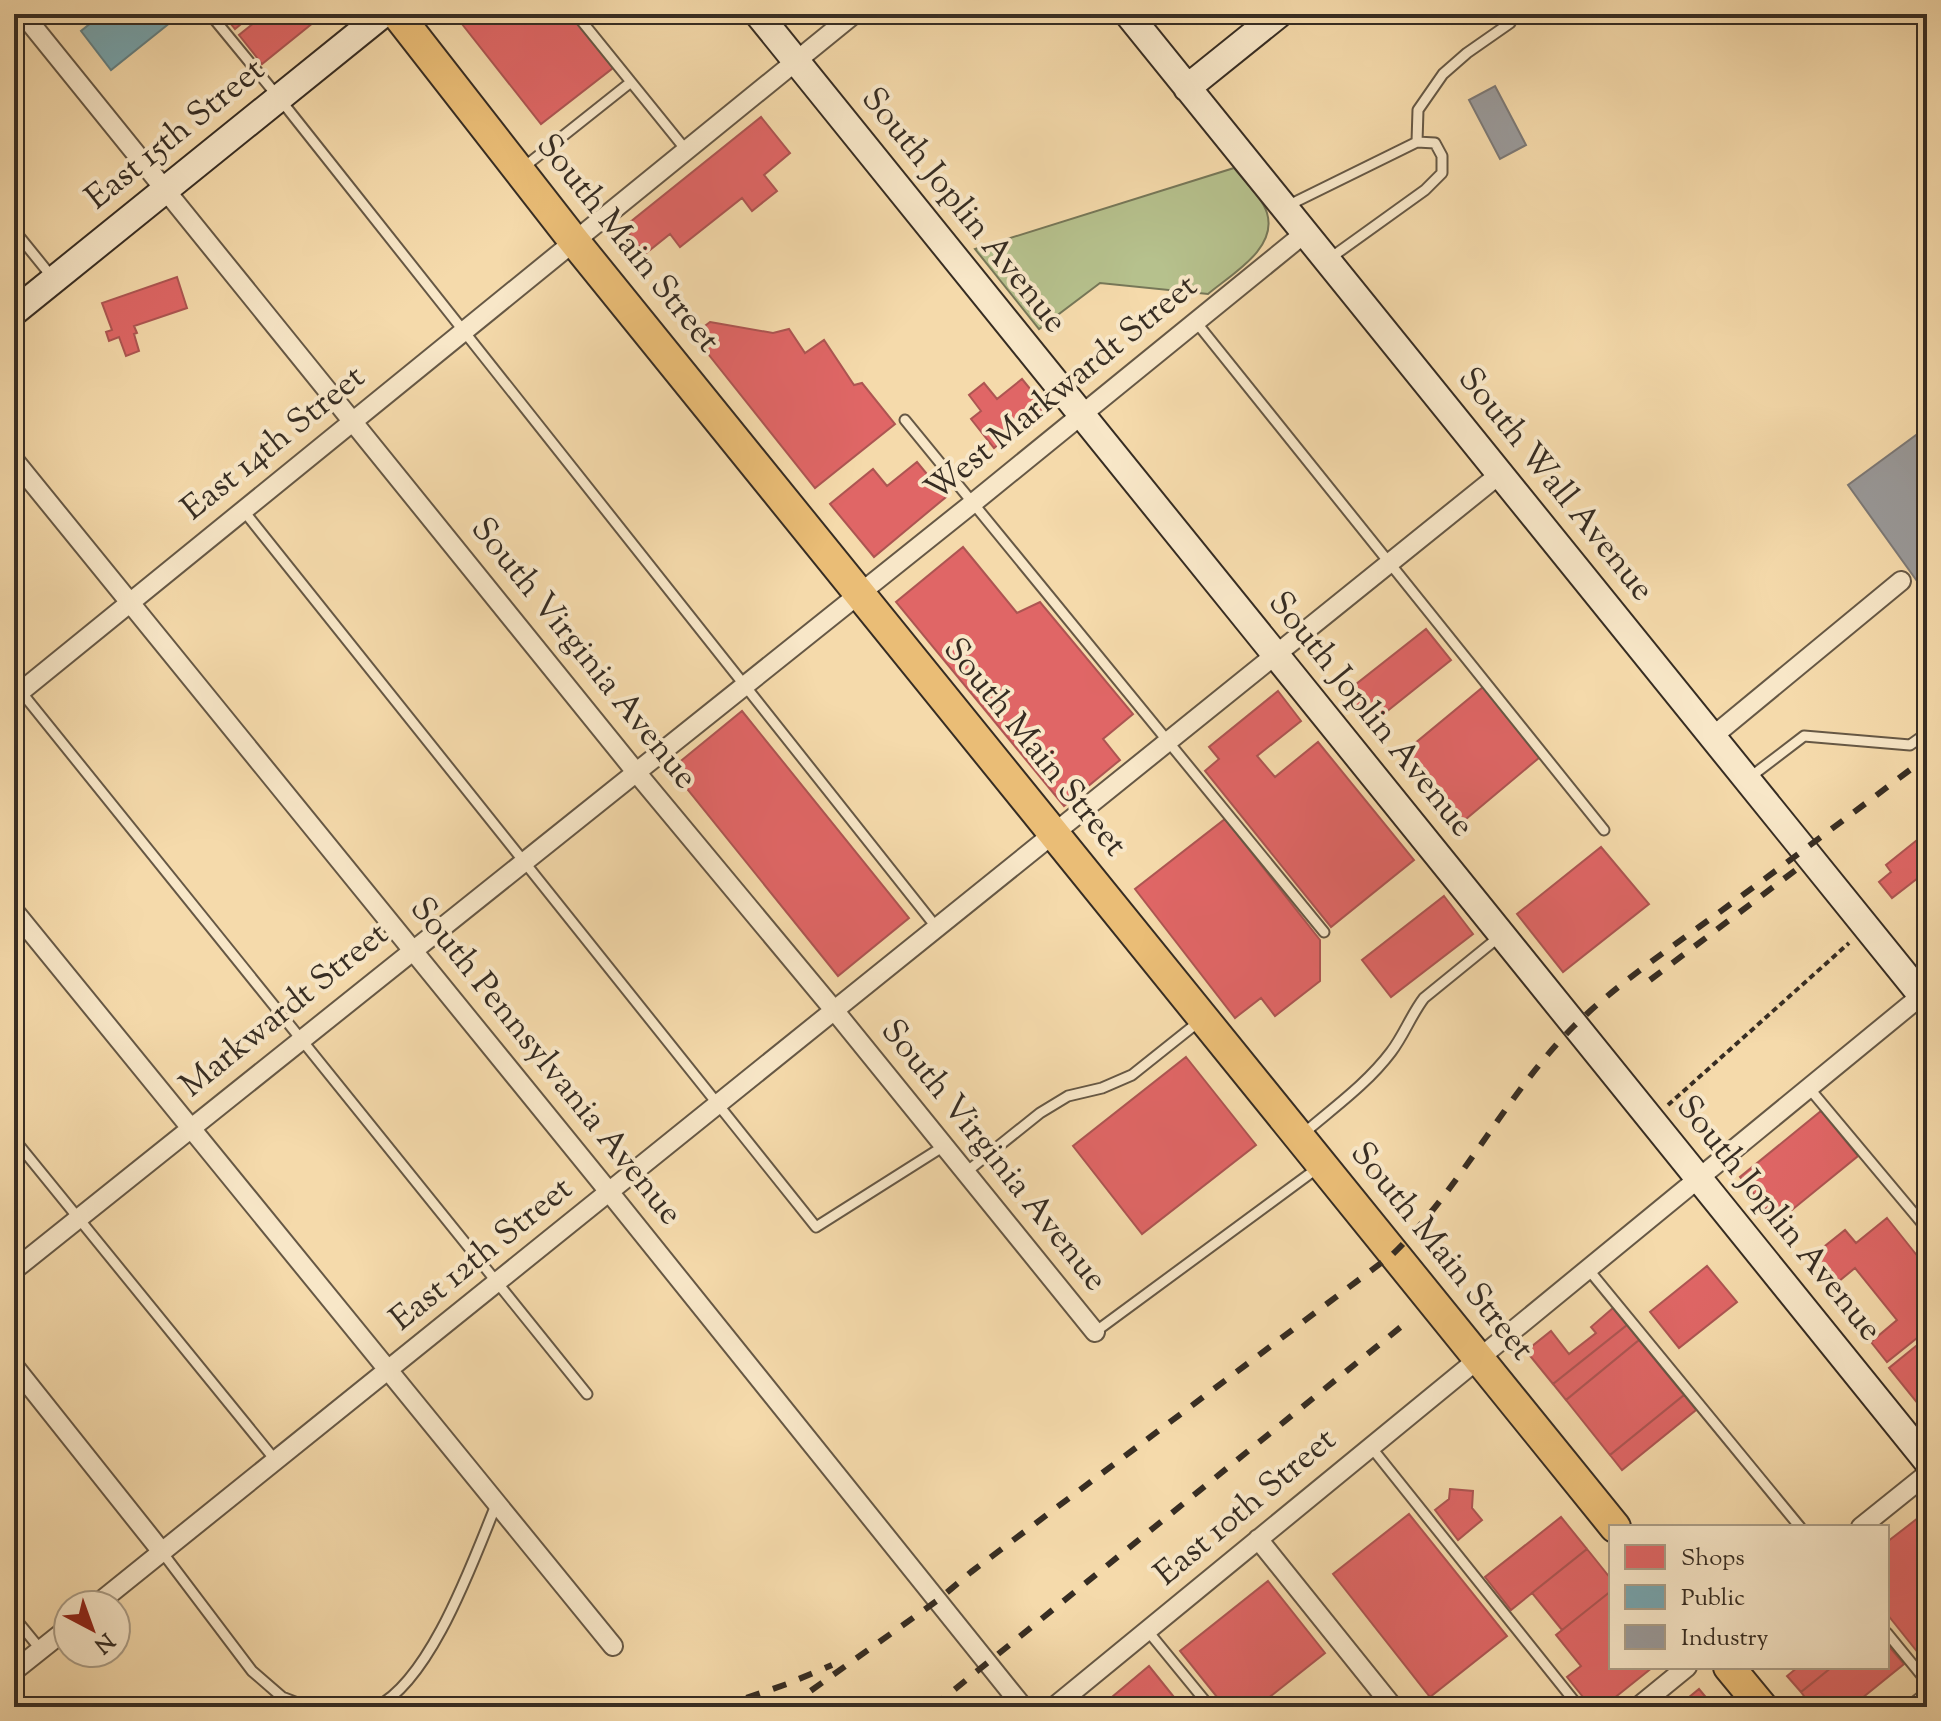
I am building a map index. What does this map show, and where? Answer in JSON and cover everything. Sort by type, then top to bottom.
[{"type":"main road","name":"South Main Street","points":[[397,14],[574,241],[1613,1525]]},
{"type":"main road","points":[[1731,1669],[1762,1707]]},
{"type":"street","name":"South Virginia Avenue","points":[[23,14],[636,772],[1095,1332]]},
{"type":"street","name":"East 15th Street","points":[[14,312],[383,14]]},
{"type":"street","name":"South Joplin Avenue","points":[[758,14],[1927,1461]]},
{"type":"street","name":"East 14th Street","points":[[16,690],[131,603],[854,14]]},
{"type":"street","name":"South Wall Avenue","points":[[1128,14],[1925,996]]},
{"type":"street","points":[[1187,88],[1279,14]]},
{"type":"street","name":"West Markwardt Street","points":[[860,594],[1305,233]]},
{"type":"street","name":"South Pennsylvania Avenue","points":[[14,460],[1023,1707]]},
{"type":"street","name":"East 12th Street","points":[[116,1589],[1500,474]]},
{"type":"street","points":[[1712,737],[1901,581]]},
{"type":"street","name":"Markwardt Street","points":[[14,1270],[860,594]]},
{"type":"street","points":[[14,911],[613,1646]]},
{"type":"street","name":"East 10th Street","points":[[1054,1707],[1925,996]]},
{"type":"street","points":[[14,1366],[162,1552]]},
{"type":"street","points":[[1863,1525],[1927,1474]]},
{"type":"street","points":[[1258,1539],[1393,1707]]},
{"type":"street","points":[[14,1671],[52,1641]]},
{"type":"street","points":[[1638,1707],[1685,1669]]},
{"type":"lane","points":[[210,14],[937,928]]},
{"type":"lane","points":[[576,14],[686,150]]},
{"type":"lane","points":[[1417,142],[1418,110],[1443,74],[1510,23],[1514,14]]},
{"type":"lane","points":[[519,171],[631,82]]},
{"type":"lane","points":[[1284,207],[1417,142],[1435,143],[1442,156],[1442,173],[1425,190],[1327,261]]},
{"type":"lane","points":[[14,230],[54,280]]},
{"type":"lane","points":[[1196,322],[1604,830]]},
{"type":"lane","points":[[905,420],[1324,932]]},
{"type":"lane","points":[[243,510],[816,1227],[944,1146]]},
{"type":"lane","points":[[16,690],[587,1394]]},
{"type":"lane","points":[[1748,779],[1804,736],[1910,745],[1927,733]]},
{"type":"lane","points":[[1299,1137],[1378,1068],[1424,998],[1502,935]]},
{"type":"lane","points":[[965,1173],[1040,1113],[1068,1096],[1102,1088],[1132,1075],[1204,1018]]},
{"type":"lane","points":[[1809,1088],[1927,1229]]},
{"type":"lane","points":[[14,1139],[276,1461]]},
{"type":"lane","points":[[1095,1332],[1322,1165]]},
{"type":"lane","points":[[1588,1269],[1798,1525]]},
{"type":"lane","points":[[1370,1446],[1579,1707]]},
{"type":"lane","points":[[376,1707],[403,1687],[423,1661],[455,1600],[496,1505]]},
{"type":"lane","points":[[162,1552],[252,1671],[282,1697],[308,1707]]},
{"type":"lane","points":[[14,1617],[41,1650]]},
{"type":"lane","points":[[1147,1630],[1210,1707]]},
{"type":"lane","points":[[1889,1635],[1927,1682]]},
{"type":"lane","points":[[1908,1707],[1927,1692]]},
{"type":"path","points":[[1651,1120],[1867,927]]},
{"type":"green space","points":[[1234,168],[1261,201],[1269,226],[1266,238],[1250,260],[1208,294],[1100,283],[1039,329],[975,249]]},
{"type":"building: Shops","points":[[223,14],[253,14],[235,29]]},
{"type":"building: Shops","points":[[265,14],[324,14],[262,64],[239,35]]},
{"type":"building: Shops","points":[[464,14],[571,14],[613,68],[541,124],[458,19]]},
{"type":"building: Shops","points":[[761,117],[790,153],[764,175],[777,191],[752,211],[742,198],[680,247],[670,234],[645,254],[624,227]]},
{"type":"building: Shops","points":[[177,277],[187,308],[134,326],[139,351],[126,356],[119,337],[109,341],[106,332],[112,330],[102,303]]},
{"type":"building: Shops","points":[[710,322],[773,333],[789,329],[805,353],[824,340],[854,385],[862,383],[895,424],[815,488],[693,335]]},
{"type":"building: Shops","points":[[1022,379],[1045,407],[994,448],[971,419],[981,411],[969,395],[984,383],[997,399]]},
{"type":"building: Shops","points":[[917,462],[946,497],[874,557],[830,504],[873,469],[887,486]]},
{"type":"building: Shops","points":[[963,547],[1017,613],[1040,602],[1133,714],[1103,739],[1120,760],[1064,806],[896,602]]},
{"type":"building: Shops","points":[[1426,629],[1451,660],[1371,724],[1346,692]]},
{"type":"building: Shops","points":[[1483,687],[1540,757],[1460,824],[1402,754]]},
{"type":"building: Shops","points":[[1278,691],[1301,721],[1257,756],[1275,777],[1318,742],[1414,860],[1331,927],[1205,771],[1219,759],[1209,747]]},
{"type":"building: Shops","points":[[742,711],[909,918],[838,976],[671,769]]},
{"type":"building: Shops","points":[[1225,819],[1320,940],[1320,981],[1275,1016],[1261,998],[1235,1018],[1135,889]]},
{"type":"building: Shops","points":[[1927,832],[1927,871],[1892,898],[1879,882],[1891,872],[1886,865]]},
{"type":"building: Shops","points":[[1601,847],[1649,904],[1563,972],[1517,914]]},
{"type":"building: Shops","points":[[1444,896],[1473,934],[1391,997],[1362,960]]},
{"type":"building: Shops","points":[[1186,1057],[1256,1145],[1142,1234],[1073,1146]]},
{"type":"building: Shops","points":[[1821,1111],[1858,1156],[1777,1222],[1740,1177]]},
{"type":"building: Shops","points":[[1887,1218],[1927,1268],[1927,1330],[1887,1362],[1871,1342],[1897,1320],[1855,1268],[1833,1286],[1810,1258],[1845,1230],[1856,1243]]},
{"type":"building: Shops","points":[[1707,1266],[1737,1302],[1679,1348],[1650,1312]]},
{"type":"building: Shops","points":[[1613,1308],[1627,1325],[1553,1384],[1526,1351],[1551,1331],[1569,1354],[1596,1333],[1591,1327]]},
{"type":"building: Shops","points":[[1627,1325],[1639,1340],[1566,1400],[1553,1384]]},
{"type":"building: Shops","points":[[1927,1337],[1927,1415],[1889,1368]]},
{"type":"building: Shops","points":[[1639,1340],[1684,1395],[1610,1455],[1566,1400]]},
{"type":"building: Shops","points":[[1684,1395],[1696,1410],[1622,1470],[1610,1455]]},
{"type":"building: Shops","points":[[1450,1489],[1473,1491],[1472,1508],[1482,1520],[1458,1540],[1435,1510],[1449,1499]]},
{"type":"building: Shops","points":[[1927,1511],[1927,1664],[1889,1616],[1889,1540]]},
{"type":"building: Shops","points":[[1409,1514],[1507,1636],[1430,1697],[1333,1574]]},
{"type":"building: Shops","points":[[1561,1517],[1587,1549],[1511,1610],[1485,1577]]},
{"type":"building: Shops","points":[[1587,1549],[1609,1576],[1609,1593],[1562,1630],[1532,1593]]},
{"type":"building: Shops","points":[[1268,1581],[1325,1653],[1257,1707],[1225,1707],[1180,1651]]},
{"type":"building: Shops","points":[[1609,1593],[1609,1669],[1650,1669],[1603,1707],[1591,1707],[1567,1677],[1581,1666],[1556,1635]]},
{"type":"building: Shops","points":[[1889,1646],[1904,1664],[1851,1707],[1812,1707],[1801,1692],[1830,1669],[1889,1669]]},
{"type":"building: Shops","points":[[1149,1666],[1182,1707],[1100,1707]]},
{"type":"building: Shops","points":[[1796,1669],[1830,1669],[1801,1692],[1787,1676]]},
{"type":"building: Shops","points":[[1699,1689],[1714,1707],[1677,1707]]},
{"type":"building: Public","points":[[102,14],[181,14],[111,70],[81,31]]},
{"type":"building: Industry","points":[[1495,86],[1526,145],[1500,159],[1469,100]]},
{"type":"building: Industry","points":[[1927,427],[1927,595],[1848,485]]},
{"type":"railway","points":[[788,1707],[938,1600],[1393,1254],[1418,1228],[1526,1081],[1574,1026],[1644,967],[1927,757]]},
{"type":"railway","points":[[1650,980],[1797,869]]},
{"type":"railway","points":[[933,1707],[1402,1326]]},
{"type":"railway","points":[[720,1707],[832,1665]]}]
